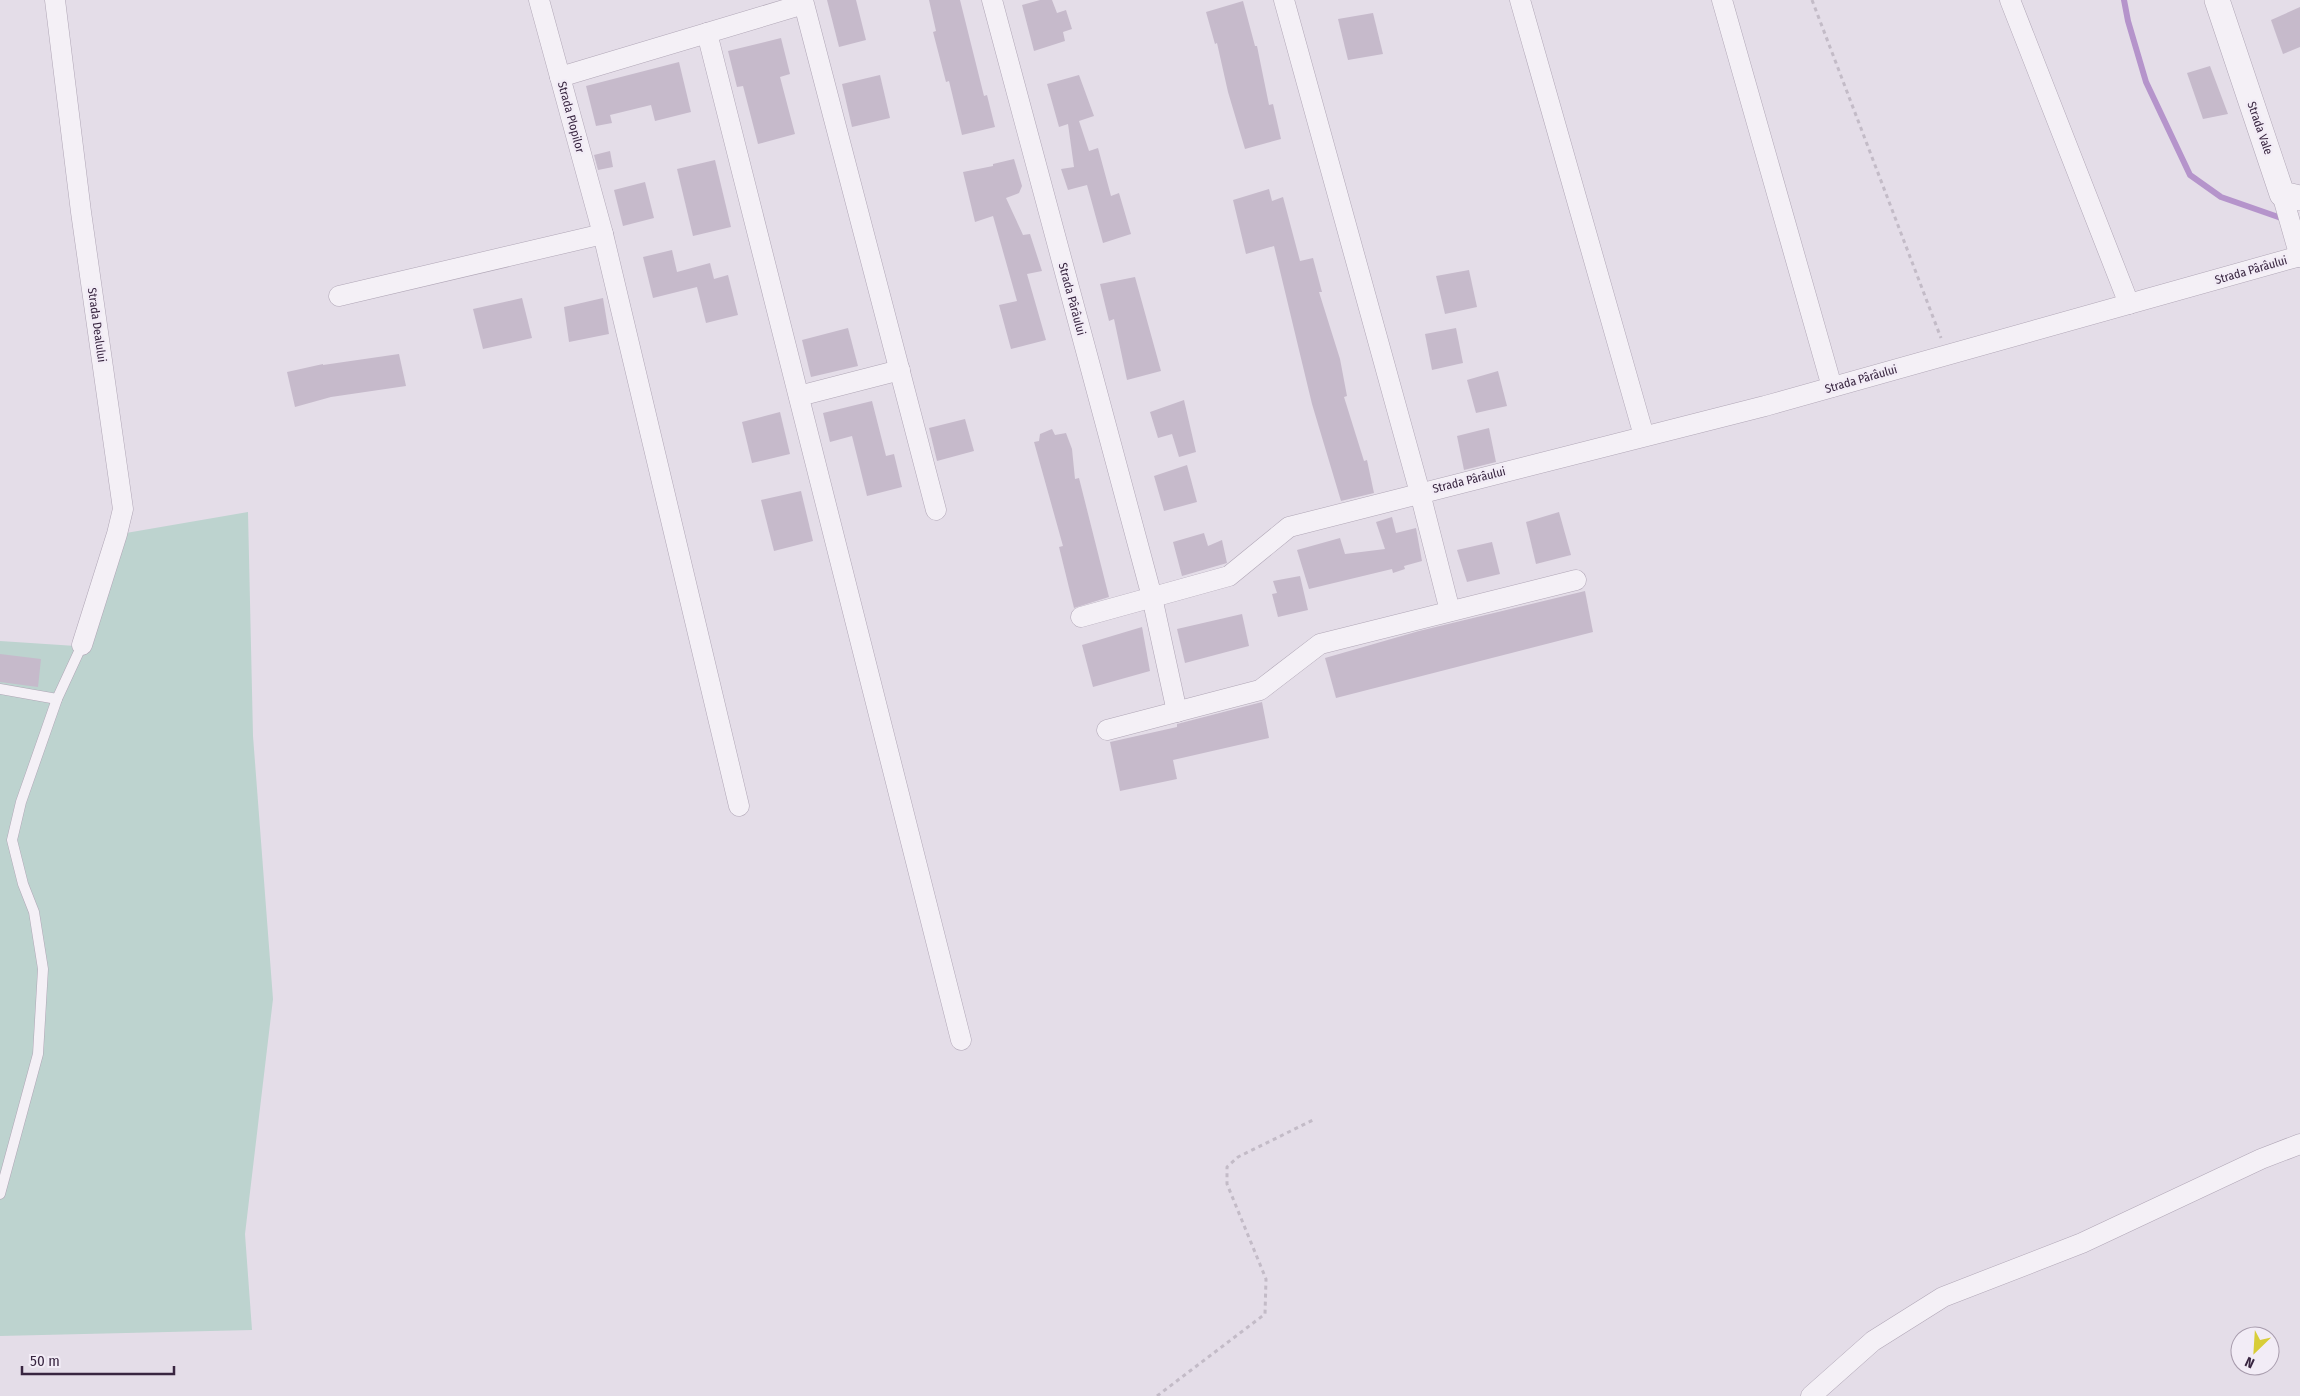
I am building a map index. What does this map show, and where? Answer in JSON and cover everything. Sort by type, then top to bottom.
[{"type":"street","name":"Strada Dealului","points":[[55,0],[81,212],[122,509],[118,534],[82,645]]},
{"type":"street","name":"Strada Plopilor","points":[[539,0],[602,234],[739,806]]},
{"type":"street","name":"Strada Pârâului","points":[[992,0],[1152,597],[1177,712]]},
{"type":"street","name":"Strada Pârâului","points":[[1284,0],[1420,493],[1450,611]]},
{"type":"street","points":[[1520,0],[1644,436]]},
{"type":"street","points":[[1722,0],[1832,387]]},
{"type":"street","points":[[2010,0],[2129,304]]},
{"type":"street","name":"Strada Vale","points":[[2216,0],[2289,200],[2300,257]]},
{"type":"street","points":[[560,77],[804,4],[936,510]]},
{"type":"street","points":[[707,33],[961,1040]]},
{"type":"street","points":[[339,296],[602,234]]},
{"type":"street","name":"Strada Pârâului","points":[[1081,617],[1229,576],[1289,527],[1832,387],[2300,257]]},
{"type":"street","points":[[799,396],[900,370]]},
{"type":"street","points":[[1107,730],[1260,690],[1320,644],[1576,580]]},
{"type":"street","points":[[1811,1396],[1873,1341],[1943,1297],[2082,1243],[2261,1159],[2300,1144]]},
{"type":"lane","points":[[0,1194],[38,1054],[43,969],[34,912],[23,884],[12,840],[21,802],[57,699],[82,645]]},
{"type":"lane","points":[[0,689],[57,699]]},
{"type":"path","points":[[1812,0],[1948,355]]},
{"type":"path","points":[[1157,1396],[1265,1314],[1266,1279],[1227,1184],[1227,1167],[1238,1157],[1313,1120]]},
{"type":"green space","points":[[248,512],[253,736],[273,999],[245,1234],[252,1330],[0,1336],[0,641],[91,647],[126,533]]},
{"type":"building","points":[[827,0],[856,0],[866,40],[839,47]]},
{"type":"building","points":[[929,0],[960,0],[984,96],[987,95],[995,127],[962,135],[949,81],[946,82],[933,32],[936,31]]},
{"type":"building","points":[[1040,0],[1052,0],[1057,13],[1066,10],[1072,29],[1063,32],[1065,41],[1034,51],[1022,5]]},
{"type":"building","points":[[1243,1],[1255,46],[1257,46],[1269,105],[1273,104],[1281,139],[1245,149],[1228,92],[1217,43],[1215,44],[1206,12]]},
{"type":"building","points":[[2300,7],[2300,47],[2283,54],[2271,20]]},
{"type":"building","points":[[1373,13],[1383,54],[1348,60],[1338,19]]},
{"type":"building","points":[[781,38],[790,74],[780,77],[795,134],[758,144],[743,86],[737,87],[728,51]]},
{"type":"building","points":[[679,62],[691,112],[655,121],[651,105],[610,115],[612,123],[596,126],[586,86]]},
{"type":"building","points":[[2210,66],[2228,114],[2203,119],[2187,73]]},
{"type":"building","points":[[880,75],[890,118],[852,127],[842,84]]},
{"type":"building","points":[[1079,75],[1094,116],[1079,121],[1089,151],[1098,148],[1111,196],[1119,193],[1131,234],[1103,243],[1087,185],[1068,190],[1061,169],[1074,167],[1068,124],[1059,127],[1047,84]]},
{"type":"building","points":[[610,151],[613,167],[598,170],[594,155]]},
{"type":"building","points":[[1014,159],[1022,186],[1019,193],[1006,198],[1023,235],[1030,234],[1042,271],[1027,274],[1046,340],[1011,349],[999,305],[1017,301],[993,216],[975,222],[963,172],[993,166],[993,164]]},
{"type":"building","points":[[715,160],[731,227],[693,236],[677,169]]},
{"type":"building","points":[[645,182],[654,218],[623,226],[614,190]]},
{"type":"building","points":[[1269,189],[1272,201],[1283,197],[1300,261],[1313,258],[1322,292],[1319,292],[1340,359],[1347,396],[1344,397],[1364,461],[1367,460],[1374,493],[1341,501],[1312,404],[1274,246],[1246,254],[1233,200]]},
{"type":"building","points":[[672,250],[677,272],[710,263],[714,279],[728,275],[738,315],[706,323],[697,287],[653,298],[643,257]]},
{"type":"building","points":[[1469,270],[1477,307],[1445,314],[1436,276]]},
{"type":"building","points":[[1135,277],[1161,371],[1127,380],[1114,319],[1109,321],[1100,284]]},
{"type":"building","points":[[522,298],[532,338],[483,349],[473,309]]},
{"type":"building","points":[[603,298],[609,334],[569,342],[564,307]]},
{"type":"building","points":[[848,328],[858,366],[811,377],[802,340]]},
{"type":"building","points":[[1456,328],[1463,363],[1432,370],[1425,334]]},
{"type":"building","points":[[399,354],[406,386],[331,397],[295,407],[287,372],[323,364]]},
{"type":"building","points":[[1498,371],[1507,406],[1476,413],[1467,380]]},
{"type":"building","points":[[1184,400],[1196,452],[1179,457],[1172,434],[1158,438],[1150,412]]},
{"type":"building","points":[[872,401],[886,456],[894,454],[902,487],[867,496],[852,436],[830,442],[823,413]]},
{"type":"building","points":[[780,412],[790,454],[752,463],[742,422]]},
{"type":"building","points":[[965,419],[974,451],[937,461],[929,428]]},
{"type":"building","points":[[1489,428],[1496,462],[1464,470],[1457,436]]},
{"type":"building","points":[[1052,429],[1055,435],[1066,433],[1072,449],[1075,479],[1079,478],[1109,597],[1074,608],[1059,547],[1063,546],[1034,442],[1039,441],[1040,434]]},
{"type":"building","points":[[1187,465],[1197,502],[1164,511],[1154,476]]},
{"type":"building","points":[[801,491],[813,541],[774,551],[761,500]]},
{"type":"building","points":[[1559,512],[1571,555],[1536,564],[1526,522]]},
{"type":"building","points":[[1392,517],[1396,533],[1416,528],[1422,561],[1404,566],[1405,569],[1393,573],[1392,569],[1309,589],[1297,550],[1340,538],[1345,554],[1385,549],[1376,522]]},
{"type":"building","points":[[1204,533],[1208,546],[1222,540],[1227,563],[1182,576],[1173,542]]},
{"type":"building","points":[[1492,542],[1500,574],[1467,582],[1457,550]]},
{"type":"building","points":[[1300,576],[1308,610],[1278,617],[1272,594],[1277,593],[1273,581]]},
{"type":"building","points":[[1585,591],[1593,632],[1336,698],[1325,658],[1419,631]]},
{"type":"building","points":[[1242,614],[1249,646],[1185,663],[1177,629]]},
{"type":"building","points":[[1142,627],[1150,671],[1093,687],[1082,645]]},
{"type":"building","points":[[0,654],[41,659],[38,687],[0,682]]},
{"type":"building","points":[[1262,702],[1269,738],[1173,760],[1177,779],[1120,791],[1110,742],[1177,727],[1177,724]]},
{"type":"waterway","points":[[2124,0],[2128,21],[2146,82],[2190,175],[2221,197],[2284,219]]}]
